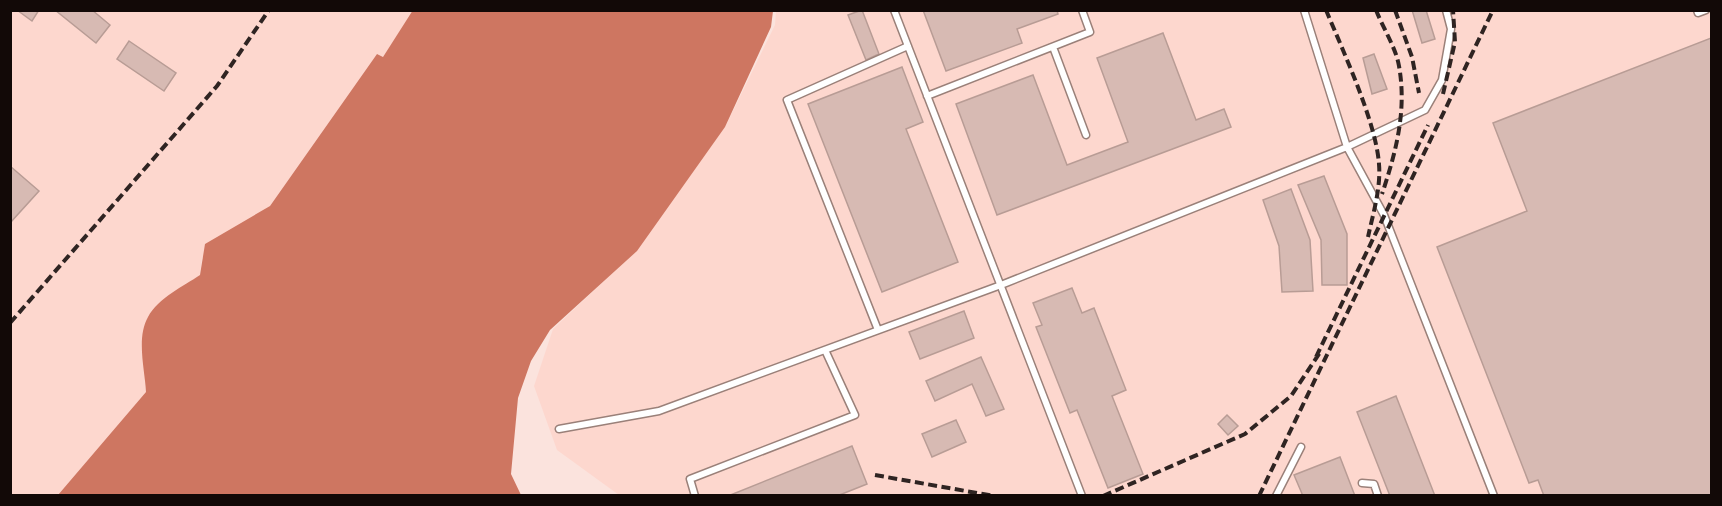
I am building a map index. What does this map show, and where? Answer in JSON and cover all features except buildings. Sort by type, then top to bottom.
[{"type":"lane","points":[[894,10],[1082,495]]},
{"type":"lane","points":[[927,96],[1090,32],[1082,10]]},
{"type":"lane","points":[[1304,10],[1347,147],[1384,215],[1494,495]]},
{"type":"lane","points":[[559,429],[659,411],[1001,285],[1347,147],[1425,110],[1442,80],[1450,29],[1446,10]]},
{"type":"lane","points":[[1697,10],[1698,14],[1706,10]]},
{"type":"lane","points":[[878,330],[787,100],[908,46]]},
{"type":"lane","points":[[1053,47],[1086,135]]},
{"type":"lane","points":[[695,495],[690,479],[855,415],[825,350]]},
{"type":"lane","points":[[1276,495],[1301,447]]},
{"type":"lane","points":[[1362,483],[1374,484],[1378,495]]},
{"type":"shaded area","points":[[413,10],[773,11],[771,27],[725,127],[637,251],[550,330],[531,361],[518,398],[511,474],[521,495],[58,495],[146,392],[142,334],[152,310],[165,298],[200,275],[205,244],[270,206],[377,54],[383,57]]},
{"type":"shaded area","points":[[10,11],[413,11],[383,57],[377,54],[270,206],[202,258],[200,275],[186,285],[142,338],[146,392],[58,495],[11,495]]},
{"type":"shaded area","points":[[776,11],[1711,11],[1711,495],[619,495],[557,450],[534,386],[553,329],[637,250],[726,125],[775,25]]},
{"type":"railway","points":[[10,323],[217,86],[269,10]]},
{"type":"railway","points":[[1326,10],[1358,87],[1377,147],[1379,182],[1368,237]]},
{"type":"railway","points":[[1376,10],[1397,59],[1402,99],[1396,147],[1382,194]]},
{"type":"railway","points":[[1395,10],[1412,57],[1419,93]]},
{"type":"railway","points":[[1443,94],[1455,42],[1453,10]]},
{"type":"railway","points":[[1259,496],[1493,10]]},
{"type":"railway","points":[[1316,357],[1428,125]]},
{"type":"railway","points":[[1103,496],[1245,434],[1291,396],[1321,351]]},
{"type":"railway","points":[[875,475],[994,496]]}]
